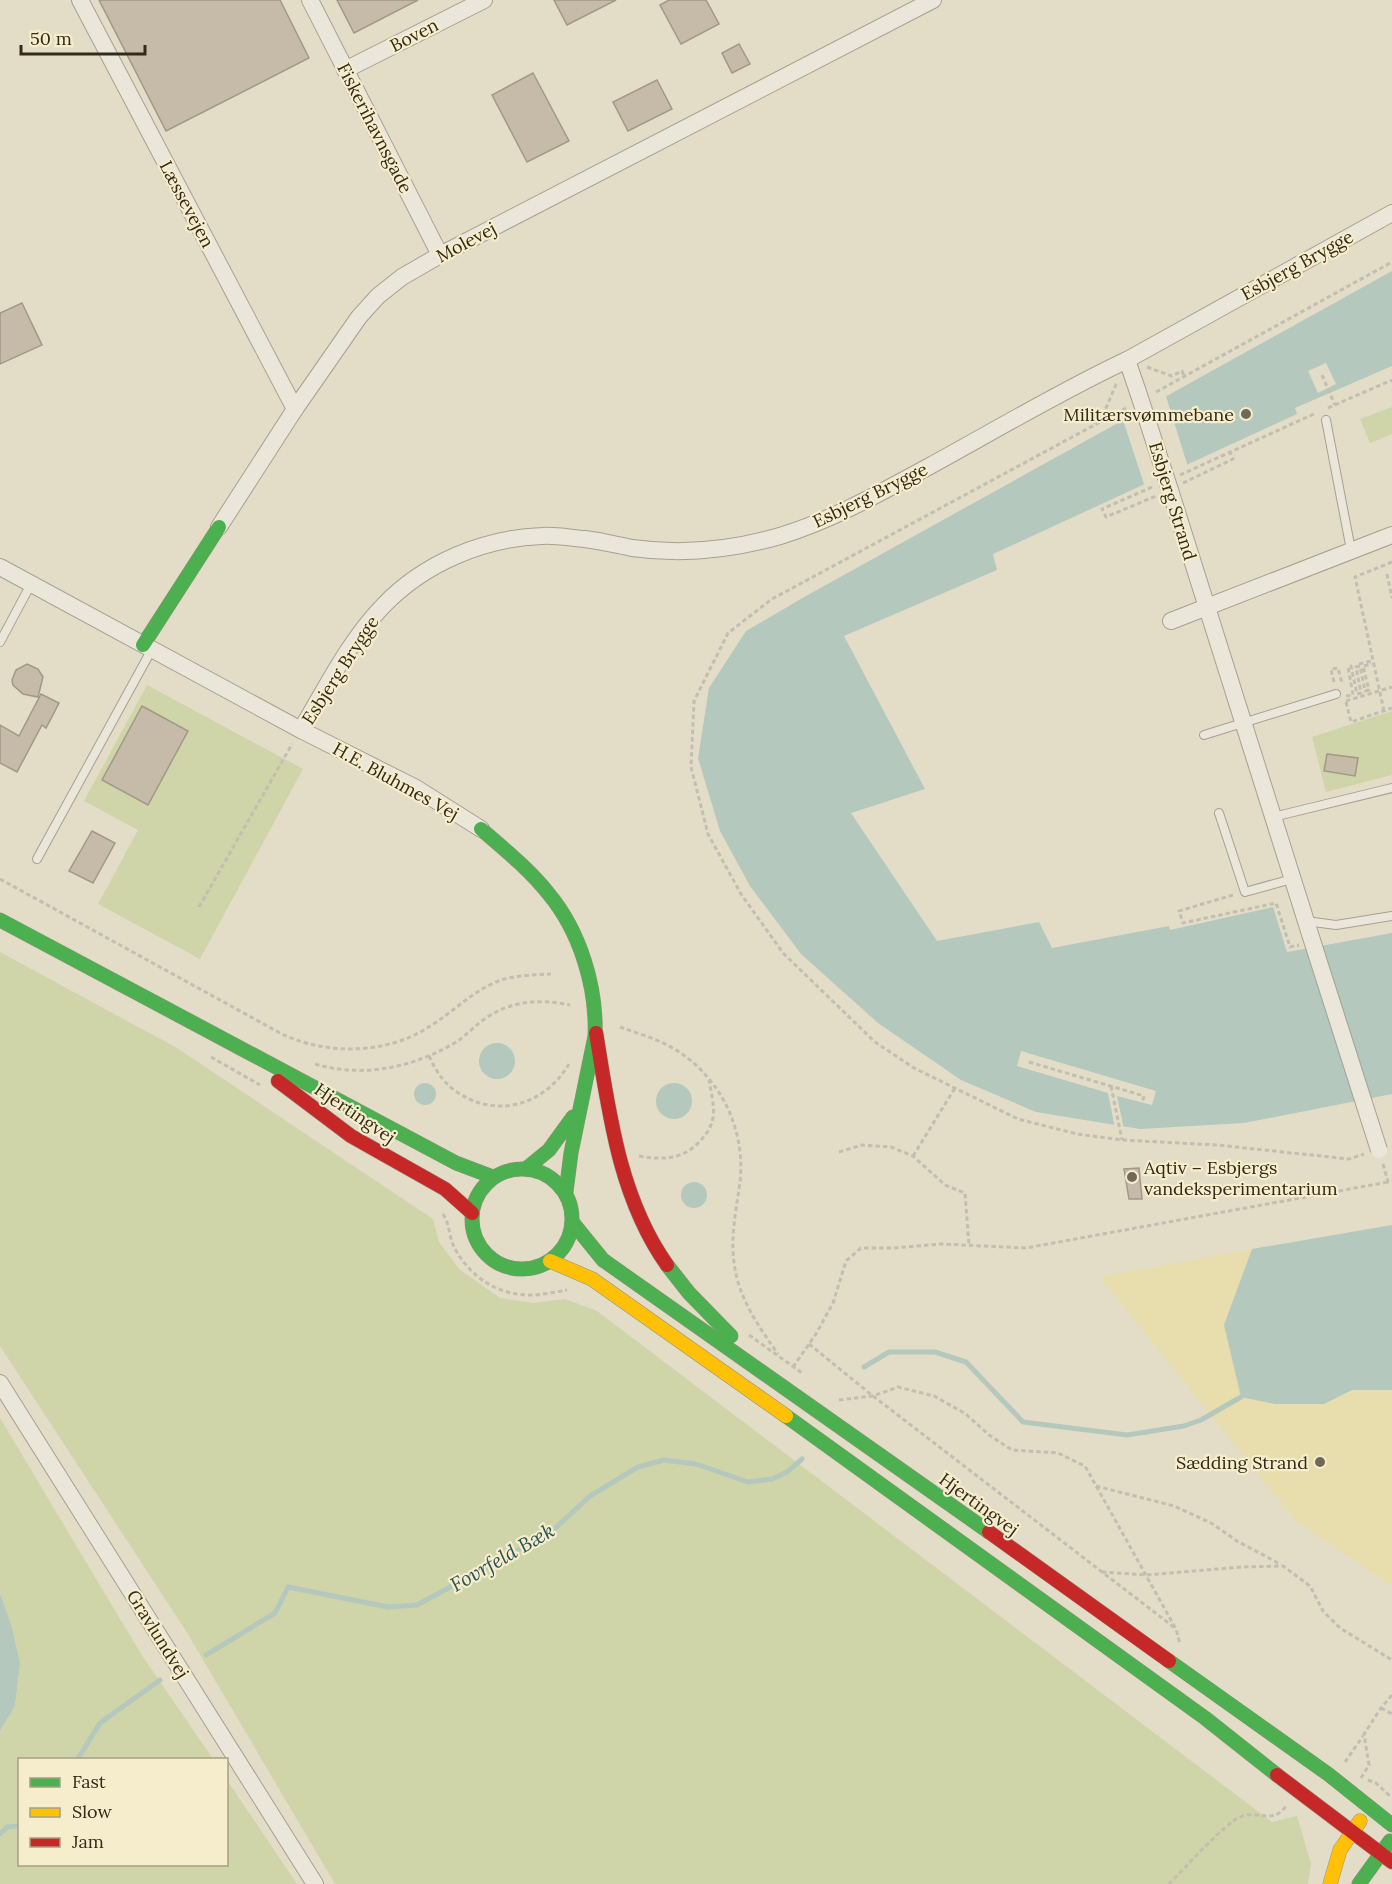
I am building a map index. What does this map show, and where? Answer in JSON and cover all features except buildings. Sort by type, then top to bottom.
[{"type":"main road","name":"Molevej","points":[[148,647],[219,527]]},
{"type":"main road","name":"H.E. Bluhmes Vej","points":[[481,829],[516,859],[552,896],[576,939],[589,977],[596,1033],[590,1069],[567,1163],[566,1192]]},
{"type":"main road","name":"Hjertingvej","points":[[0,920],[456,1163],[494,1177]]},
{"type":"main road","points":[[596,1033],[618,1153],[636,1209],[660,1254],[710,1317],[754,1357],[866,1444]]},
{"type":"main road","name":"Hjertingvej","points":[[222,1039],[351,1136],[445,1189],[472,1213]]},
{"type":"main road","name":"H.E. Bluhmes Vej","points":[[527,1168],[549,1150],[567,1128],[580,1105]]},
{"type":"main road","points":[[527,1168],[542,1172],[555,1180],[566,1192],[572,1207],[573,1223],[569,1238],[561,1251],[550,1261],[535,1268],[519,1269],[503,1265],[489,1257],[478,1244],[473,1229],[472,1213],[479,1193],[494,1177],[510,1170],[527,1168]]},
{"type":"main road","name":"Hjertingvej","points":[[573,1223],[603,1260],[866,1444],[1328,1774],[1392,1825]]},
{"type":"main road","points":[[550,1261],[592,1279],[702,1356],[1205,1718],[1392,1862]]},
{"type":"main road","points":[[1330,1884],[1337,1854],[1370,1808]]},
{"type":"main road","points":[[1359,1884],[1392,1838]]},
{"type":"street","name":"Læssevejen","points":[[80,0],[295,409]]},
{"type":"street","name":"Fiskerihavnsgade","points":[[310,0],[440,255]]},
{"type":"street","name":"Boven","points":[[345,70],[484,0]]},
{"type":"street","name":"Molevej","points":[[219,527],[295,409],[359,317],[402,277],[440,255],[933,0]]},
{"type":"street","name":"Esbjerg Brygge","points":[[301,730],[352,645],[383,606],[417,577],[456,555],[498,541],[543,536],[587,539],[633,548],[684,552],[730,547],[779,536],[830,518],[893,486],[1092,376],[1127,360],[1392,213]]},
{"type":"street","name":"Esbjerg Strand","points":[[1127,360],[1142,396],[1292,879],[1306,933],[1380,1150]]},
{"type":"street","points":[[1172,621],[1392,535]]},
{"type":"street","name":"H.E. Bluhmes Vej","points":[[0,567],[301,730],[416,788],[481,829]]},
{"type":"street","name":"Gravlundvej","points":[[0,1383],[315,1884]]},
{"type":"lane","points":[[1326,420],[1351,550]]},
{"type":"lane","points":[[0,642],[31,584]]},
{"type":"lane","points":[[37,859],[148,647]]},
{"type":"lane","points":[[1204,735],[1342,697]]},
{"type":"lane","points":[[1273,817],[1392,788]]},
{"type":"lane","points":[[1219,813],[1245,892],[1292,879]]},
{"type":"lane","points":[[1306,933],[1336,925],[1392,916]]},
{"type":"path","points":[[793,1367],[833,1303],[846,1261],[861,1248],[941,1244],[1026,1248],[1390,1182],[1380,1150],[1349,1159],[1217,1145],[1122,1140],[1077,1134],[1018,1119],[914,1068],[875,1042],[783,953],[741,894],[708,834],[691,766],[694,701],[728,633],[772,599],[1392,262]]},
{"type":"path","points":[[1095,424],[1093,419],[1104,413],[1127,360],[1172,376],[1182,371],[1184,376]]},
{"type":"path","points":[[1322,375],[1335,405]]},
{"type":"path","points":[[1102,509],[1168,484],[1392,380]]},
{"type":"path","points":[[1384,711],[1355,577],[1392,562]]},
{"type":"path","points":[[1387,574],[1392,598]]},
{"type":"path","points":[[1342,697],[1353,695],[1348,667],[1372,662]]},
{"type":"path","points":[[1369,692],[1364,666],[1372,662]]},
{"type":"path","points":[[1359,665],[1365,691],[1369,692]]},
{"type":"path","points":[[1357,696],[1361,693],[1356,667],[1359,665]]},
{"type":"path","points":[[1351,666],[1357,696]]},
{"type":"path","points":[[1342,697],[1338,668],[1331,669],[1351,722],[1392,708]]},
{"type":"path","points":[[1342,697],[1357,696],[1392,687]]},
{"type":"path","points":[[199,907],[301,730]]},
{"type":"path","points":[[0,879],[280,1033],[315,1046],[349,1049],[396,1042],[425,1030],[452,1012],[472,994],[499,981],[529,975],[551,974]]},
{"type":"path","points":[[1245,892],[1179,911],[1183,923],[1276,903],[1290,947],[1306,933]]},
{"type":"path","points":[[306,1062],[353,1071],[401,1067],[455,1043],[486,1018],[503,1008],[544,1000],[570,1005]]},
{"type":"path","points":[[620,1027],[670,1047],[694,1064],[709,1078],[728,1106],[739,1138],[741,1153],[732,1233],[738,1282],[753,1319],[781,1358],[743,1330]]},
{"type":"path","points":[[204,1053],[255,1080],[263,1087]]},
{"type":"path","points":[[429,1056],[438,1074],[452,1089],[469,1100],[489,1106],[509,1106],[528,1101],[546,1092],[561,1078],[571,1061]]},
{"type":"path","points":[[1029,1062],[1144,1096],[1142,1103]]},
{"type":"path","points":[[632,1155],[655,1159],[677,1157],[693,1148],[706,1135],[712,1122],[713,1107],[709,1078]]},
{"type":"path","points":[[1111,1086],[1122,1140]]},
{"type":"path","points":[[913,1156],[955,1088]]},
{"type":"path","points":[[839,1152],[862,1145],[891,1147],[913,1156],[945,1185],[965,1193],[969,1245]]},
{"type":"path","points":[[440,1211],[446,1219],[453,1246],[466,1267],[482,1281],[503,1291],[530,1295],[567,1290],[576,1294]]},
{"type":"path","points":[[809,1344],[873,1396],[1176,1629]]},
{"type":"path","points":[[839,1400],[873,1396],[898,1387],[934,1396],[966,1414],[989,1435],[1012,1450],[1058,1453],[1085,1466],[1176,1629],[1180,1644]]},
{"type":"path","points":[[1096,1486],[1174,1506],[1211,1523],[1237,1541],[1283,1566],[1310,1586],[1323,1611],[1340,1628],[1392,1660]]},
{"type":"path","points":[[1101,1572],[1146,1575],[1283,1566]]},
{"type":"path","points":[[1344,1764],[1392,1695]]},
{"type":"path","points":[[1381,1708],[1392,1714]]},
{"type":"path","points":[[1364,1734],[1369,1765],[1366,1770]]},
{"type":"path","points":[[1383,1790],[1392,1798]]},
{"type":"path","points":[[1169,1884],[1233,1821],[1249,1814],[1271,1817],[1282,1812],[1289,1801]]},
{"type":"green space","points":[[1392,407],[1392,434],[1370,443],[1360,419]]},
{"type":"green space","points":[[147,685],[303,769],[200,959],[98,904],[138,830],[84,801]]},
{"type":"green space","points":[[1392,711],[1392,775],[1326,792],[1312,737]]},
{"type":"green space","points":[[0,952],[177,1048],[433,1219],[439,1242],[459,1269],[500,1298],[533,1303],[565,1299],[597,1311],[1272,1822],[1297,1816],[1311,1864],[1308,1884],[335,1884],[186,1631],[0,1346]]},
{"type":"green space","points":[[0,1418],[141,1654],[212,1758],[18,1758],[18,1866],[228,1866],[228,1781],[297,1884],[0,1884],[0,1731],[15,1706],[20,1663],[12,1627],[0,1593]]},
{"type":"sand","name":"Sædding Strand","points":[[1252,1249],[1224,1325],[1324,1404],[1352,1390],[1392,1390],[1392,1586],[1295,1520],[1100,1277]]},
{"type":"shaded area","points":[[1392,271],[1392,366],[1295,408],[1297,414],[993,554],[997,570],[844,636],[925,789],[851,813],[937,941],[1039,922],[1052,948],[1169,926],[1170,930],[1273,907],[1287,952],[1392,933],[1392,1094],[1244,1123],[1140,1129],[1036,1112],[961,1080],[878,1023],[801,954],[750,886],[720,831],[698,758],[709,688],[746,631]]},
{"type":"shaded area","points":[[497,1043],[510,1048],[515,1061],[510,1074],[497,1079],[484,1074],[479,1061],[484,1048]]},
{"type":"shaded area","points":[[425,1083],[433,1086],[436,1094],[433,1102],[425,1105],[417,1102],[414,1094],[417,1086]]},
{"type":"shaded area","points":[[674,1083],[687,1088],[692,1101],[687,1114],[674,1119],[661,1114],[656,1101],[661,1088]]},
{"type":"shaded area","points":[[694,1182],[703,1186],[707,1195],[703,1204],[694,1208],[685,1204],[681,1195],[685,1186]]},
{"type":"shaded area","points":[[1392,1225],[1392,1390],[1352,1390],[1324,1404],[1275,1404],[1241,1397],[1224,1325],[1252,1249]]},
{"type":"shaded area","points":[[0,1593],[12,1627],[20,1663],[15,1706],[0,1731]]},
{"type":"pier","points":[[1326,363],[1336,384],[1318,393],[1308,371]]},
{"type":"pier","points":[[1165,393],[1188,467],[1145,487],[1122,417]]},
{"type":"pier","points":[[1021,1051],[1156,1091],[1152,1105],[1117,1096],[1124,1129],[1115,1128],[1108,1093],[1017,1066]]},
{"type":"waterway","name":"Fovrfeld Bæk","points":[[864,1367],[889,1352],[935,1352],[966,1362],[1023,1422],[1127,1435],[1184,1426],[1201,1420],[1241,1397]]},
{"type":"waterway","name":"Fovrfeld Bæk","points":[[206,1655],[275,1613],[288,1587],[388,1607],[417,1605],[550,1533],[590,1496],[638,1467],[664,1460],[696,1464],[748,1482],[772,1479],[787,1472],[802,1459]]},
{"type":"waterway","name":"Fovrfeld Bæk","points":[[78,1758],[100,1723],[160,1680]]},
{"type":"waterway","name":"Fovrfeld Bæk","points":[[0,1834],[7,1827],[18,1826]]},
{"type":"traffic: fast","points":[[143,645],[219,527]]},
{"type":"traffic: fast","points":[[481,829],[533,876],[559,908],[577,942],[589,979],[593,998],[595,1036],[571,1153],[566,1192]]},
{"type":"traffic: fast","points":[[0,920],[456,1163],[493,1177]]},
{"type":"traffic: fast","points":[[527,1168],[549,1150],[573,1117]]},
{"type":"traffic: fast","points":[[522,1169],[541,1173],[558,1183],[568,1200],[572,1219],[568,1238],[558,1255],[541,1265],[522,1269],[503,1265],[486,1255],[476,1238],[472,1219],[476,1200],[486,1183],[503,1173],[522,1169]]},
{"type":"traffic: fast","points":[[573,1223],[603,1260],[989,1532]]},
{"type":"traffic: fast","points":[[667,1265],[689,1293],[731,1336]]},
{"type":"traffic: fast","points":[[786,1416],[1205,1718],[1277,1775]]},
{"type":"traffic: fast","points":[[1169,1661],[1328,1774],[1392,1825]]},
{"type":"traffic: fast","points":[[1359,1884],[1390,1841]]},
{"type":"traffic: slow","points":[[550,1261],[592,1279],[786,1416]]},
{"type":"traffic: slow","points":[[1330,1884],[1340,1850],[1360,1821]]},
{"type":"traffic: jam","points":[[596,1033],[618,1153],[627,1183],[637,1211],[667,1265]]},
{"type":"traffic: jam","points":[[278,1081],[351,1136],[445,1189],[472,1213]]},
{"type":"traffic: jam","points":[[989,1532],[1169,1661]]},
{"type":"traffic: jam","points":[[1277,1775],[1392,1862]]},
{"type":"place","name":"Militærsvømmebane","points":[[1246,414]]},
{"type":"place","name":"Aqtiv – Esbjergs vandeksperimentarium","points":[[1132,1177]]},
{"type":"place","name":"Sædding Strand","points":[[1320,1462]]}]
